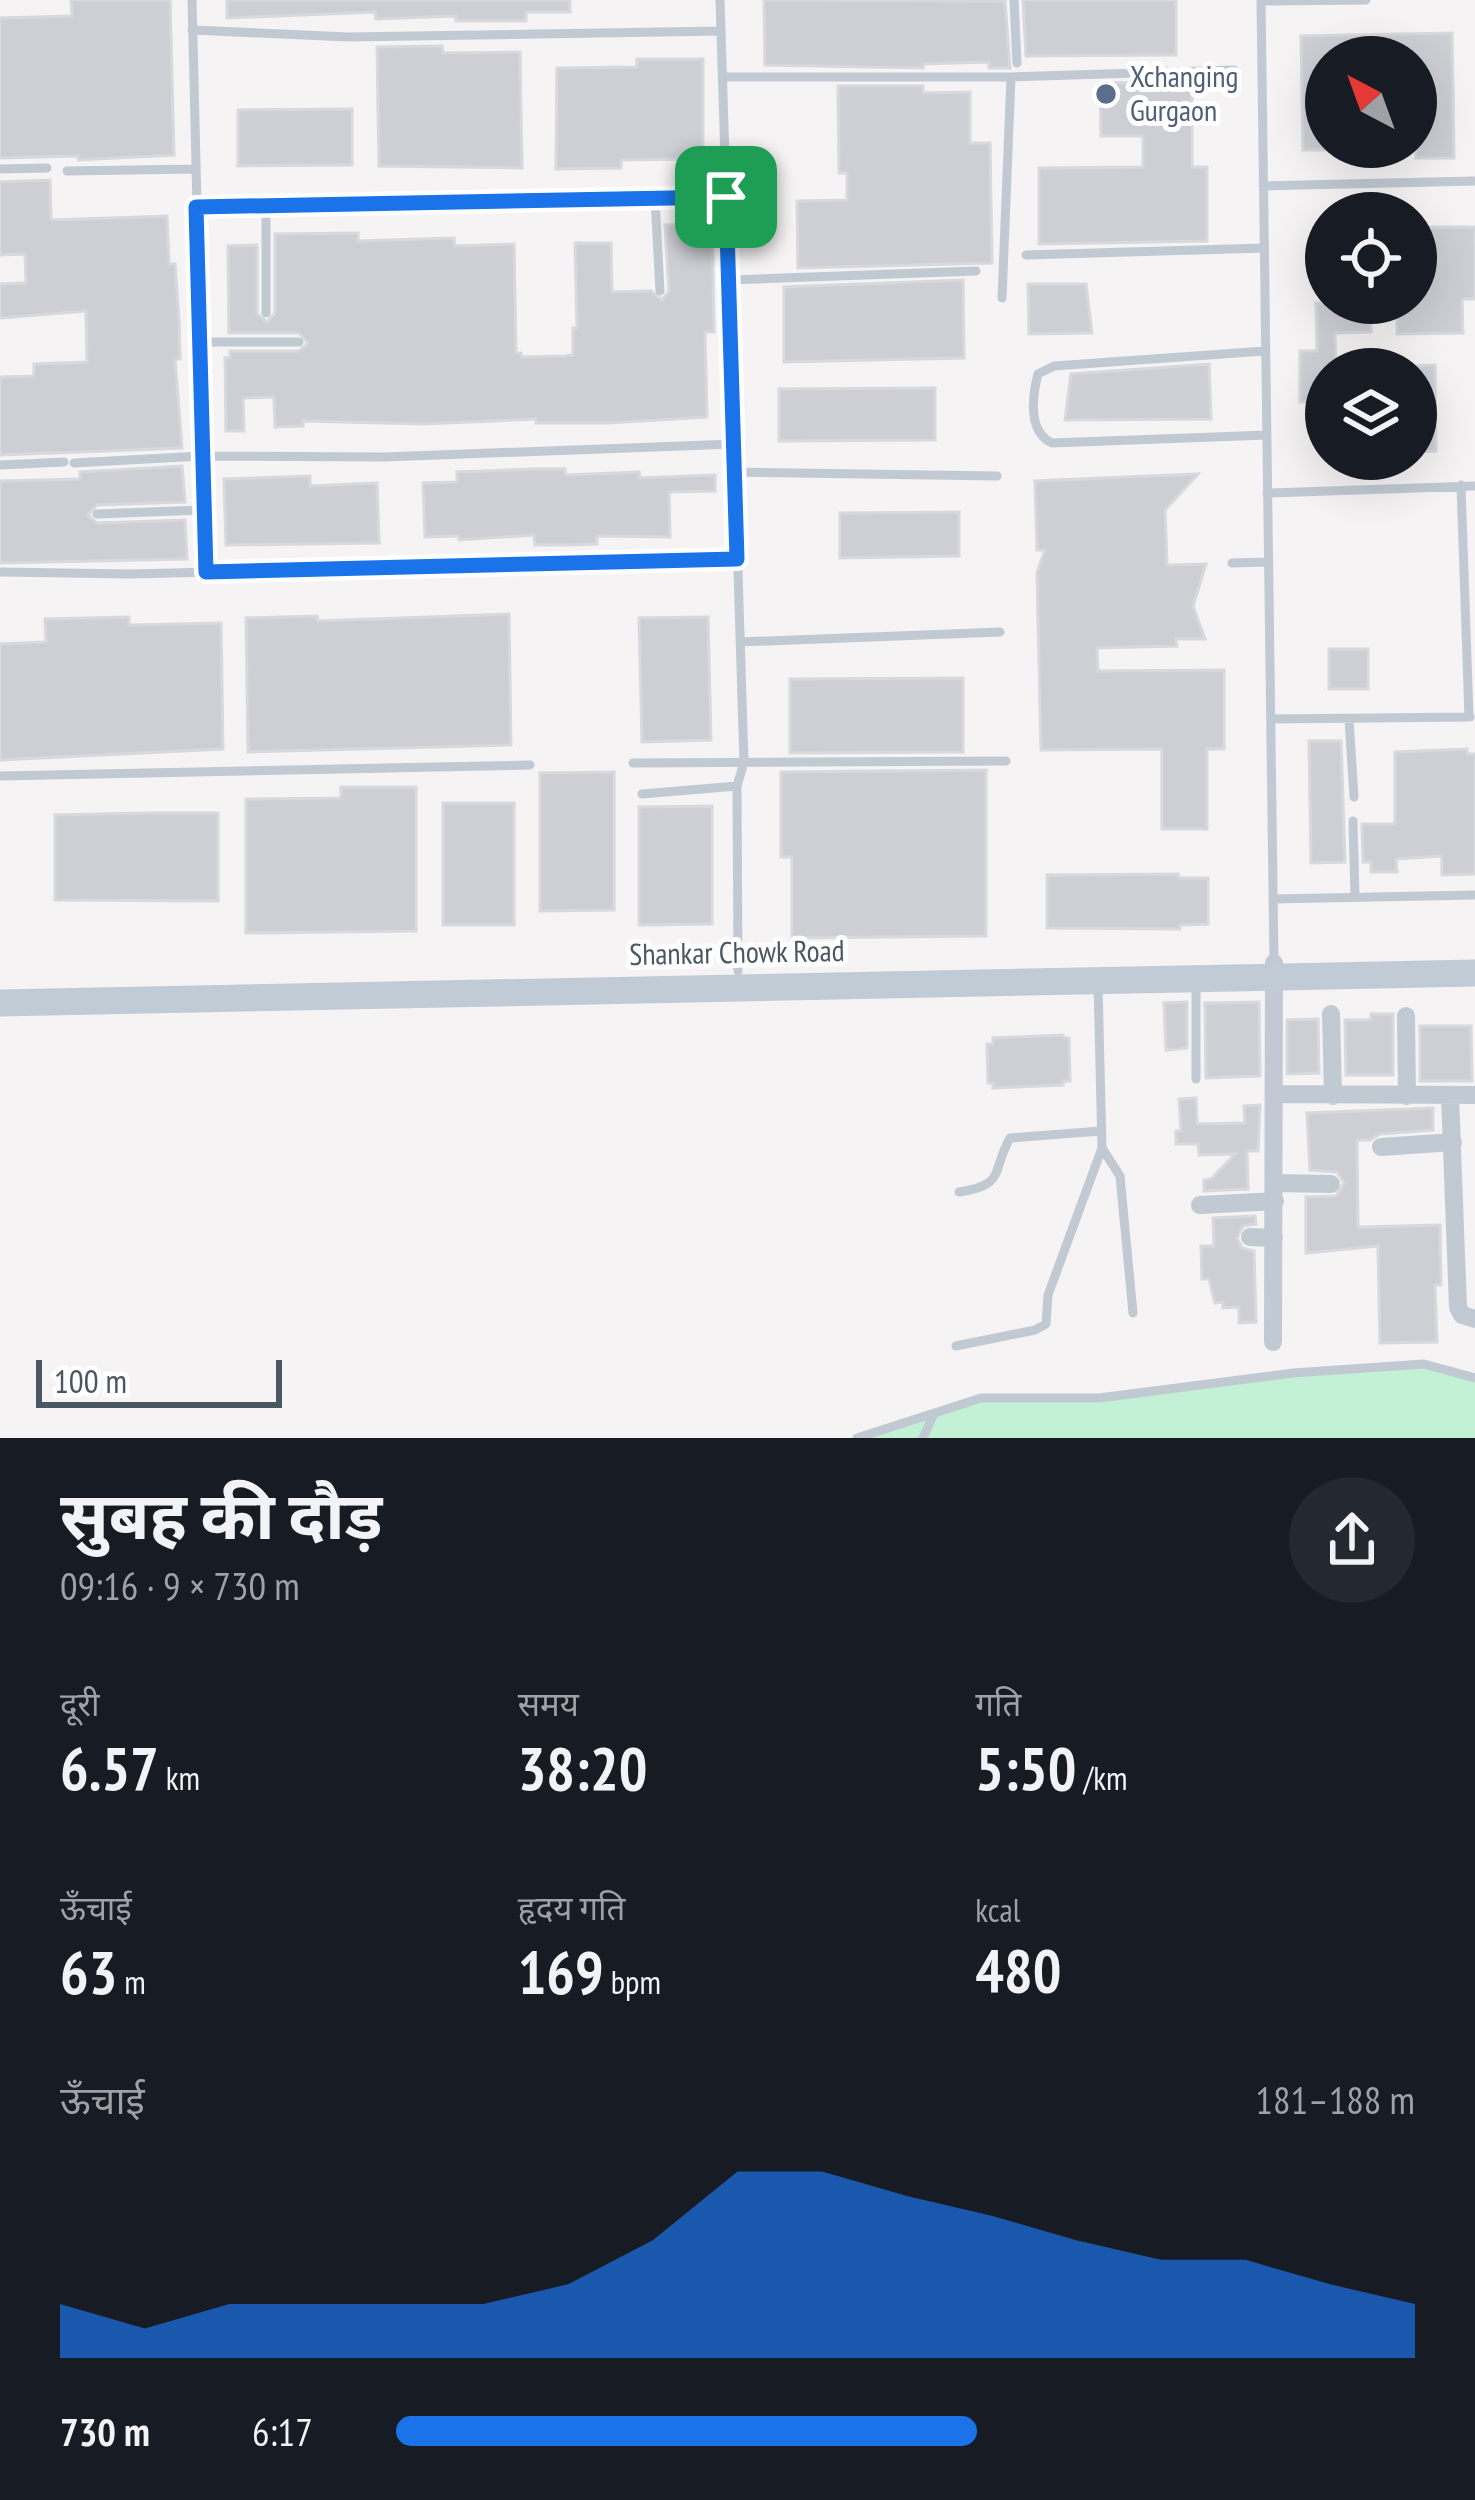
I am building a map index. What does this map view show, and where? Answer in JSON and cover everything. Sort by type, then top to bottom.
[{"type":"main road","name":"Shankar Chowk Road","points":[[0,1003],[1098,979],[1475,960]]},
{"type":"main road","name":"Shankar Chowk Road","points":[[0,986],[738,971],[1475,973]]},
{"type":"street","points":[[1273,1342],[1274,969]]},
{"type":"street","points":[[1331,1013],[1333,1096]]},
{"type":"street","points":[[1406,1016],[1407,1096]]},
{"type":"street","points":[[1274,1094],[1475,1095]]},
{"type":"street","points":[[1450,1096],[1458,1307],[1462,1315],[1475,1319]]},
{"type":"street","points":[[1381,1147],[1453,1142]]},
{"type":"street","points":[[1200,1204],[1330,1184]]},
{"type":"street","points":[[1250,1237],[1274,1238]]},
{"type":"lane","points":[[192,0],[206,572]]},
{"type":"lane","points":[[720,0],[744,762],[737,786],[738,971]]},
{"type":"lane","points":[[1014,0],[1017,63]]},
{"type":"lane","points":[[1274,969],[1261,1],[1366,0]]},
{"type":"lane","points":[[193,30],[348,37],[721,31]]},
{"type":"lane","points":[[722,77],[1011,77],[1234,70]]},
{"type":"lane","points":[[1002,298],[1011,77]]},
{"type":"lane","points":[[0,169],[47,168]]},
{"type":"lane","points":[[67,171],[195,169]]},
{"type":"lane","points":[[1263,186],[1475,181]]},
{"type":"lane","points":[[196,207],[726,197]]},
{"type":"lane","points":[[655,199],[660,290]]},
{"type":"lane","points":[[266,206],[266,313]]},
{"type":"lane","points":[[1026,255],[1264,248]]},
{"type":"lane","points":[[729,280],[976,271]]},
{"type":"lane","points":[[199,342],[299,342]]},
{"type":"lane","points":[[1265,351],[1054,366],[1038,374],[1035,427],[1041,439],[1052,443],[1267,435]]},
{"type":"lane","points":[[0,465],[734,444]]},
{"type":"lane","points":[[735,472],[997,476]]},
{"type":"lane","points":[[1270,719],[1472,717],[1461,485]]},
{"type":"lane","points":[[1268,493],[1475,485]]},
{"type":"lane","points":[[97,514],[202,510]]},
{"type":"lane","points":[[0,572],[206,572],[737,559]]},
{"type":"lane","points":[[1232,563],[1268,562]]},
{"type":"lane","points":[[740,642],[1000,632]]},
{"type":"lane","points":[[1349,718],[1354,797]]},
{"type":"lane","points":[[633,763],[1006,760]]},
{"type":"lane","points":[[0,776],[530,765]]},
{"type":"lane","points":[[642,794],[737,786]]},
{"type":"lane","points":[[1353,821],[1355,897]]},
{"type":"lane","points":[[1273,898],[1475,896]]},
{"type":"lane","points":[[1196,976],[1196,1079]]},
{"type":"lane","points":[[956,1346],[1046,1324],[1053,1276],[1102,1148],[1098,979]]},
{"type":"lane","points":[[959,1192],[991,1184],[1010,1138],[1102,1131]]},
{"type":"lane","points":[[1102,1148],[1120,1176],[1133,1312]]},
{"type":"lane","points":[[857,1438],[981,1398],[1099,1398],[1293,1373],[1424,1364],[1475,1378]]},
{"type":"lane","points":[[923,1438],[934,1413]]},
{"type":"green space","points":[[1424,1364],[1475,1378],[1475,1438],[857,1438],[981,1398],[1099,1398],[1293,1373]]},
{"type":"building","points":[[71,0],[170,0],[174,155],[0,158],[0,18],[72,16]]},
{"type":"building","points":[[227,0],[570,0],[570,12],[526,12],[526,21],[456,21],[456,16],[376,19],[375,12],[227,18]]},
{"type":"building","points":[[764,0],[1005,1],[1010,68],[989,68],[989,62],[923,64],[923,68],[765,65]]},
{"type":"building","points":[[1023,0],[1176,0],[1176,55],[1026,56]]},
{"type":"building","points":[[1452,33],[1454,158],[1437,158],[1437,36],[1305,36],[1303,150],[1301,36]]},
{"type":"building","points":[[442,46],[443,53],[520,52],[522,168],[379,166],[377,47]]},
{"type":"building","points":[[637,59],[703,59],[703,159],[621,160],[621,168],[556,169],[557,68],[637,67]]},
{"type":"building","points":[[1192,82],[1192,167],[1207,167],[1207,241],[1039,244],[1039,168],[1143,167],[1143,136],[1101,136],[1100,83]]},
{"type":"building","points":[[838,86],[923,86],[923,93],[970,92],[970,143],[990,143],[992,263],[798,268],[797,201],[847,200],[847,173],[839,173]]},
{"type":"building","points":[[352,109],[352,165],[238,166],[238,110]]},
{"type":"building","points":[[50,180],[51,220],[167,216],[179,320],[180,359],[175,359],[182,448],[0,455],[0,377],[34,376],[34,364],[87,362],[86,311],[0,318],[0,284],[26,283],[25,254],[0,255],[0,182]]},
{"type":"building","points":[[712,224],[714,332],[705,332],[707,417],[608,423],[303,421],[303,426],[275,427],[274,397],[243,398],[244,431],[226,431],[225,358],[230,358],[230,351],[299,351],[308,343],[299,333],[229,333],[228,246],[257,245],[257,314],[267,322],[275,313],[275,234],[358,233],[358,241],[454,238],[455,246],[514,244],[516,353],[521,357],[565,356],[573,355],[573,328],[577,328],[575,243],[611,243],[612,292],[651,291],[662,300],[669,291],[665,225]]},
{"type":"building","points":[[1437,227],[1475,227],[1475,299],[1462,299],[1463,333],[1397,334],[1397,324],[1437,324]]},
{"type":"building","points":[[963,280],[964,358],[784,362],[784,287]]},
{"type":"building","points":[[1028,284],[1086,284],[1092,333],[1029,334]]},
{"type":"building","points":[[1316,324],[1371,324],[1371,332],[1335,333],[1335,348],[1317,348]]},
{"type":"building","points":[[1300,351],[1305,351],[1305,402],[1300,402]]},
{"type":"building","points":[[1209,364],[1211,419],[1065,420],[1071,374]]},
{"type":"building","points":[[935,388],[935,440],[779,441],[779,389]]},
{"type":"building","points":[[182,466],[185,502],[97,505],[88,515],[97,523],[185,520],[187,559],[0,563],[0,481],[80,479],[80,472]]},
{"type":"building","points":[[565,469],[565,475],[639,472],[640,478],[715,475],[715,491],[669,492],[670,537],[597,536],[597,544],[535,545],[534,535],[459,540],[459,536],[425,537],[423,483],[457,482],[457,472]]},
{"type":"building","points":[[1198,474],[1165,510],[1167,565],[1206,564],[1193,606],[1205,639],[1176,639],[1177,646],[1097,648],[1098,671],[1224,670],[1224,749],[1207,749],[1207,829],[1162,829],[1162,749],[1041,750],[1037,572],[1045,550],[1037,550],[1035,481]]},
{"type":"building","points":[[310,476],[310,486],[377,483],[379,543],[226,545],[224,479]]},
{"type":"building","points":[[959,512],[959,556],[840,558],[840,513]]},
{"type":"building","points":[[509,614],[511,745],[248,752],[246,618],[317,616],[318,621]]},
{"type":"building","points":[[129,617],[129,625],[221,623],[223,749],[0,760],[0,644],[46,642],[45,619]]},
{"type":"building","points":[[708,617],[711,740],[642,742],[639,618]]},
{"type":"building","points":[[1329,649],[1368,649],[1368,689],[1329,689]]},
{"type":"building","points":[[963,678],[963,752],[790,753],[790,679]]},
{"type":"building","points":[[1309,741],[1341,741],[1345,862],[1311,863]]},
{"type":"building","points":[[1467,749],[1467,754],[1475,754],[1475,874],[1442,875],[1442,856],[1396,859],[1397,872],[1371,872],[1371,862],[1363,862],[1362,824],[1395,824],[1395,752]]},
{"type":"building","points":[[986,770],[986,936],[792,938],[792,857],[781,857],[781,772]]},
{"type":"building","points":[[614,772],[614,910],[540,911],[540,773]]},
{"type":"building","points":[[341,787],[416,787],[416,931],[246,933],[246,799],[341,798]]},
{"type":"building","points":[[443,803],[514,803],[514,925],[443,925]]},
{"type":"building","points":[[712,806],[712,924],[639,925],[639,807]]},
{"type":"building","points":[[218,813],[218,901],[55,900],[55,815]]},
{"type":"building","points":[[1178,874],[1179,878],[1208,878],[1208,924],[1180,925],[1180,929],[1047,928],[1047,875]]},
{"type":"building","points":[[1187,1002],[1187,1048],[1166,1050],[1164,1003]]},
{"type":"building","points":[[1259,1002],[1260,1076],[1206,1078],[1205,1003]]},
{"type":"building","points":[[1371,1014],[1393,1014],[1393,1075],[1346,1075],[1345,1020],[1371,1020]]},
{"type":"building","points":[[1318,1019],[1319,1073],[1287,1074],[1287,1020]]},
{"type":"building","points":[[1420,1026],[1471,1026],[1472,1081],[1420,1081]]},
{"type":"building","points":[[993,1038],[1069,1038],[1070,1081],[993,1088],[988,1083],[987,1044],[993,1044]]},
{"type":"building","points":[[1196,1098],[1197,1124],[1245,1123],[1244,1106],[1260,1105],[1258,1151],[1247,1151],[1248,1189],[1204,1191],[1204,1180],[1211,1179],[1235,1154],[1199,1155],[1198,1144],[1176,1144],[1176,1131],[1181,1131],[1179,1099]]},
{"type":"building","points":[[1433,1108],[1433,1130],[1357,1140],[1358,1227],[1440,1225],[1437,1342],[1380,1343],[1378,1246],[1306,1253],[1306,1197],[1336,1196],[1344,1183],[1337,1172],[1310,1170],[1307,1113]]},
{"type":"building","points":[[1255,1216],[1256,1224],[1243,1226],[1237,1238],[1242,1248],[1254,1251],[1256,1322],[1239,1323],[1239,1307],[1223,1308],[1223,1302],[1215,1303],[1209,1279],[1202,1279],[1201,1246],[1214,1246],[1213,1218]]},
{"type":"place","name":"Xchanging Gurgaon","points":[[1106,94]]},
{"type":"route","points":[[726,197],[737,559],[206,572],[196,207],[726,197]]}]
